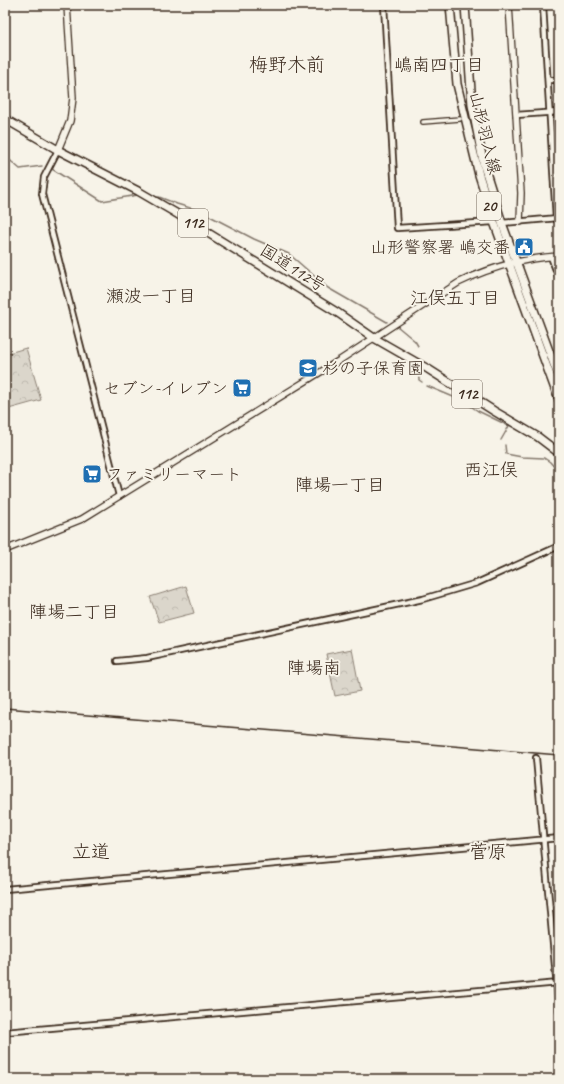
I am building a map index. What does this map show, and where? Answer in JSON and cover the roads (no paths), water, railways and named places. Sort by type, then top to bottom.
[{"type":"main road","name":"山形羽入線","points":[[450,5],[453,52],[461,106],[479,175],[494,222],[557,366],[559,378]]},
{"type":"main road","name":"山形羽入線","points":[[465,5],[472,105],[484,166],[513,263],[559,400]]},
{"type":"main road","name":"国道112号","points":[[5,119],[58,150],[138,191],[174,212],[338,313],[374,338],[428,369],[538,437],[559,453]]},
{"type":"street","points":[[67,5],[73,104],[70,121],[58,150],[44,177],[42,194],[119,496]]},
{"type":"street","points":[[384,5],[397,228],[494,222]]},
{"type":"street","points":[[509,5],[521,193],[520,222]]},
{"type":"street","points":[[502,223],[558,218],[543,5]]},
{"type":"street","points":[[548,80],[559,80]]},
{"type":"street","points":[[516,115],[559,112]]},
{"type":"street","points":[[423,122],[460,119]]},
{"type":"street","points":[[5,550],[82,519],[374,338],[458,283],[513,263],[559,256]]},
{"type":"street","points":[[551,257],[559,278]]},
{"type":"street","points":[[117,661],[147,658],[423,599],[477,583],[559,546]]},
{"type":"street","points":[[536,758],[558,983],[559,1010]]},
{"type":"street","points":[[5,889],[559,838]]},
{"type":"street","points":[[5,1032],[558,983]]},
{"type":"waterway","points":[[5,156],[20,169],[42,166]]},
{"type":"waterway","points":[[52,169],[102,201],[138,195]]},
{"type":"waterway","points":[[155,197],[200,211],[254,239],[289,254],[328,288],[387,322]]},
{"type":"waterway","points":[[397,326],[415,341],[418,346]]},
{"type":"waterway","points":[[418,369],[419,380],[422,382]]},
{"type":"waterway","points":[[427,386],[463,401],[478,411],[509,426],[501,440]]},
{"type":"waterway","points":[[505,445],[506,454],[522,457],[544,458],[550,462],[556,469],[559,488]]},
{"type":"railway","points":[[5,708],[559,755]]},
{"type":"place","name":"山形警察署 嶋交番","points":[[524,247]]},
{"type":"place","name":"杉の子保育園","points":[[308,368]]},
{"type":"place","name":"セブン-イレブン","points":[[242,388]]},
{"type":"place","name":"ファミリーマート","points":[[92,474]]},
{"type":"district","name":"梅野木前","points":[[287,65]]},
{"type":"district","name":"嶋南四丁目","points":[[439,65]]},
{"type":"district","name":"瀬波一丁目","points":[[151,296]]},
{"type":"district","name":"江俣五丁目","points":[[455,298]]},
{"type":"district","name":"西江俣","points":[[491,470]]},
{"type":"district","name":"陣場一丁目","points":[[340,485]]},
{"type":"district","name":"陣場二丁目","points":[[74,612]]},
{"type":"district","name":"陣場南","points":[[314,668]]},
{"type":"district","name":"立道","points":[[91,852]]},
{"type":"district","name":"菅原","points":[[488,852]]}]
